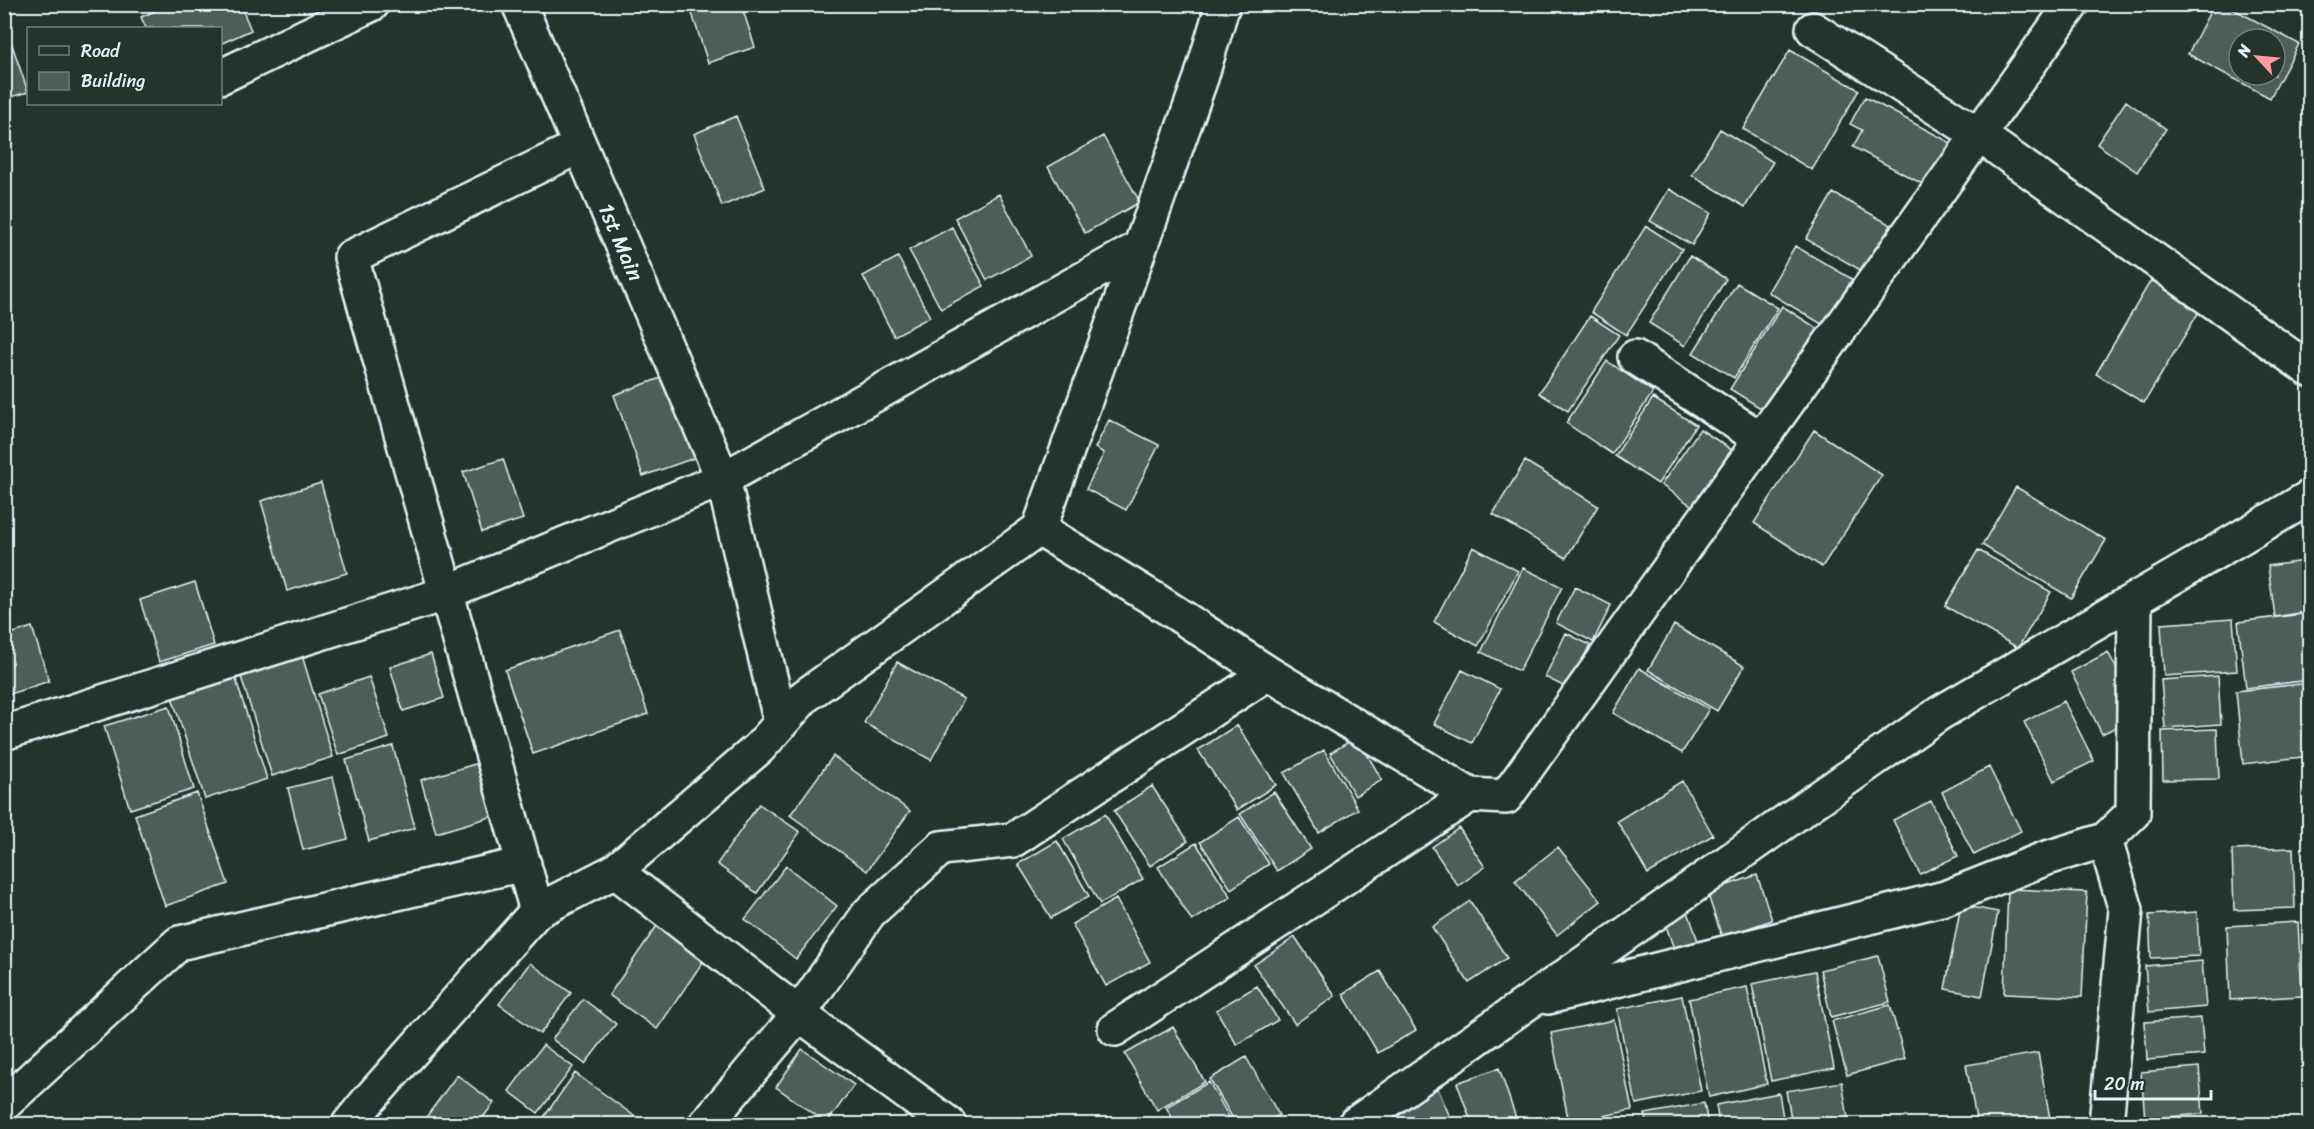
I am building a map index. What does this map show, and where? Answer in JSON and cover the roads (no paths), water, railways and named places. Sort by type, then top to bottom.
[{"type":"street","points":[[222,76],[372,4]]},
{"type":"street","name":"1st Main","points":[[519,4],[723,479],[781,723]]},
{"type":"street","points":[[350,1125],[366,1102],[537,911],[615,871],[759,748],[805,696],[1039,529],[1201,78],[1223,4]]},
{"type":"street","points":[[1039,529],[1154,599],[1268,673],[1470,795],[1506,797],[2072,4]]},
{"type":"street","points":[[1813,29],[1979,135],[2310,370]]},
{"type":"street","points":[[537,911],[351,257],[580,146]]},
{"type":"street","points":[[4,733],[447,592],[723,479],[1139,248]]},
{"type":"street","points":[[1635,357],[1761,440]]},
{"type":"street","points":[[1354,1125],[1940,713],[2310,497]]},
{"type":"street","points":[[1529,1002],[1945,898],[2044,859],[2105,840],[2133,813],[2135,599]]},
{"type":"street","points":[[706,1125],[799,1014],[868,913],[941,848],[1013,840],[1268,673]]},
{"type":"street","points":[[1115,1029],[1470,795]]},
{"type":"street","points":[[2105,840],[2126,910],[2106,1125]]},
{"type":"street","points":[[4,1104],[179,944],[524,864]]},
{"type":"street","points":[[615,871],[799,1014],[949,1125]]}]
